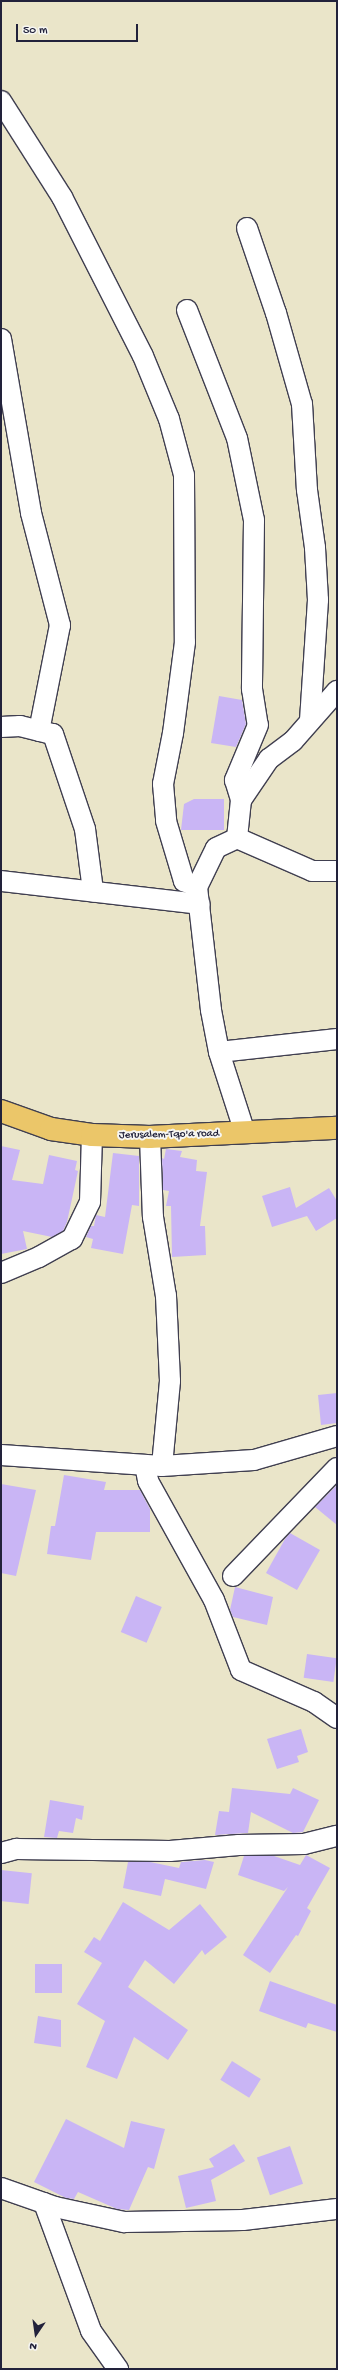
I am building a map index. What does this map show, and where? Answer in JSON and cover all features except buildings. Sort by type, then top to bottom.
[{"type":"main road","name":"Jerusalem-Tqo'a road","points":[[1,1111],[51,1128],[92,1135],[150,1138],[337,1128]]},
{"type":"street","points":[[1,101],[62,197],[143,356],[169,419],[184,475],[185,642],[174,733],[163,784],[166,821],[184,881],[199,896]]},
{"type":"street","points":[[247,228],[276,313],[302,404],[307,490],[315,548],[318,600],[310,721]]},
{"type":"street","points":[[187,310],[236,438],[254,520],[252,689],[258,725],[235,780],[241,800],[237,838]]},
{"type":"street","points":[[1,339],[31,512],[60,625],[39,731]]},
{"type":"street","points":[[241,800],[269,759],[293,741],[337,691]]},
{"type":"street","points":[[1,727],[20,726],[53,734],[85,829],[92,891]]},
{"type":"street","points":[[245,1133],[219,1052],[212,1010],[199,896],[216,848],[237,838],[312,871],[337,871]]},
{"type":"street","points":[[1,881],[92,891],[199,896]]},
{"type":"street","points":[[219,1052],[337,1039]]},
{"type":"street","points":[[1,1273],[39,1257],[72,1239],[90,1202],[92,1135]]},
{"type":"street","points":[[150,1138],[153,1217],[166,1296],[170,1381],[153,1466],[148,1481],[214,1600],[241,1670],[314,1702],[337,1718]]},
{"type":"street","points":[[1,1455],[153,1466],[254,1460],[337,1436]]},
{"type":"street","points":[[233,1576],[337,1468]]},
{"type":"street","points":[[1,1853],[16,1849],[170,1851],[239,1845],[304,1844],[337,1836]]},
{"type":"street","points":[[1,2188],[44,2203],[124,2222],[243,2220],[337,2209]]},
{"type":"street","points":[[44,2203],[91,2330],[118,2369]]}]
